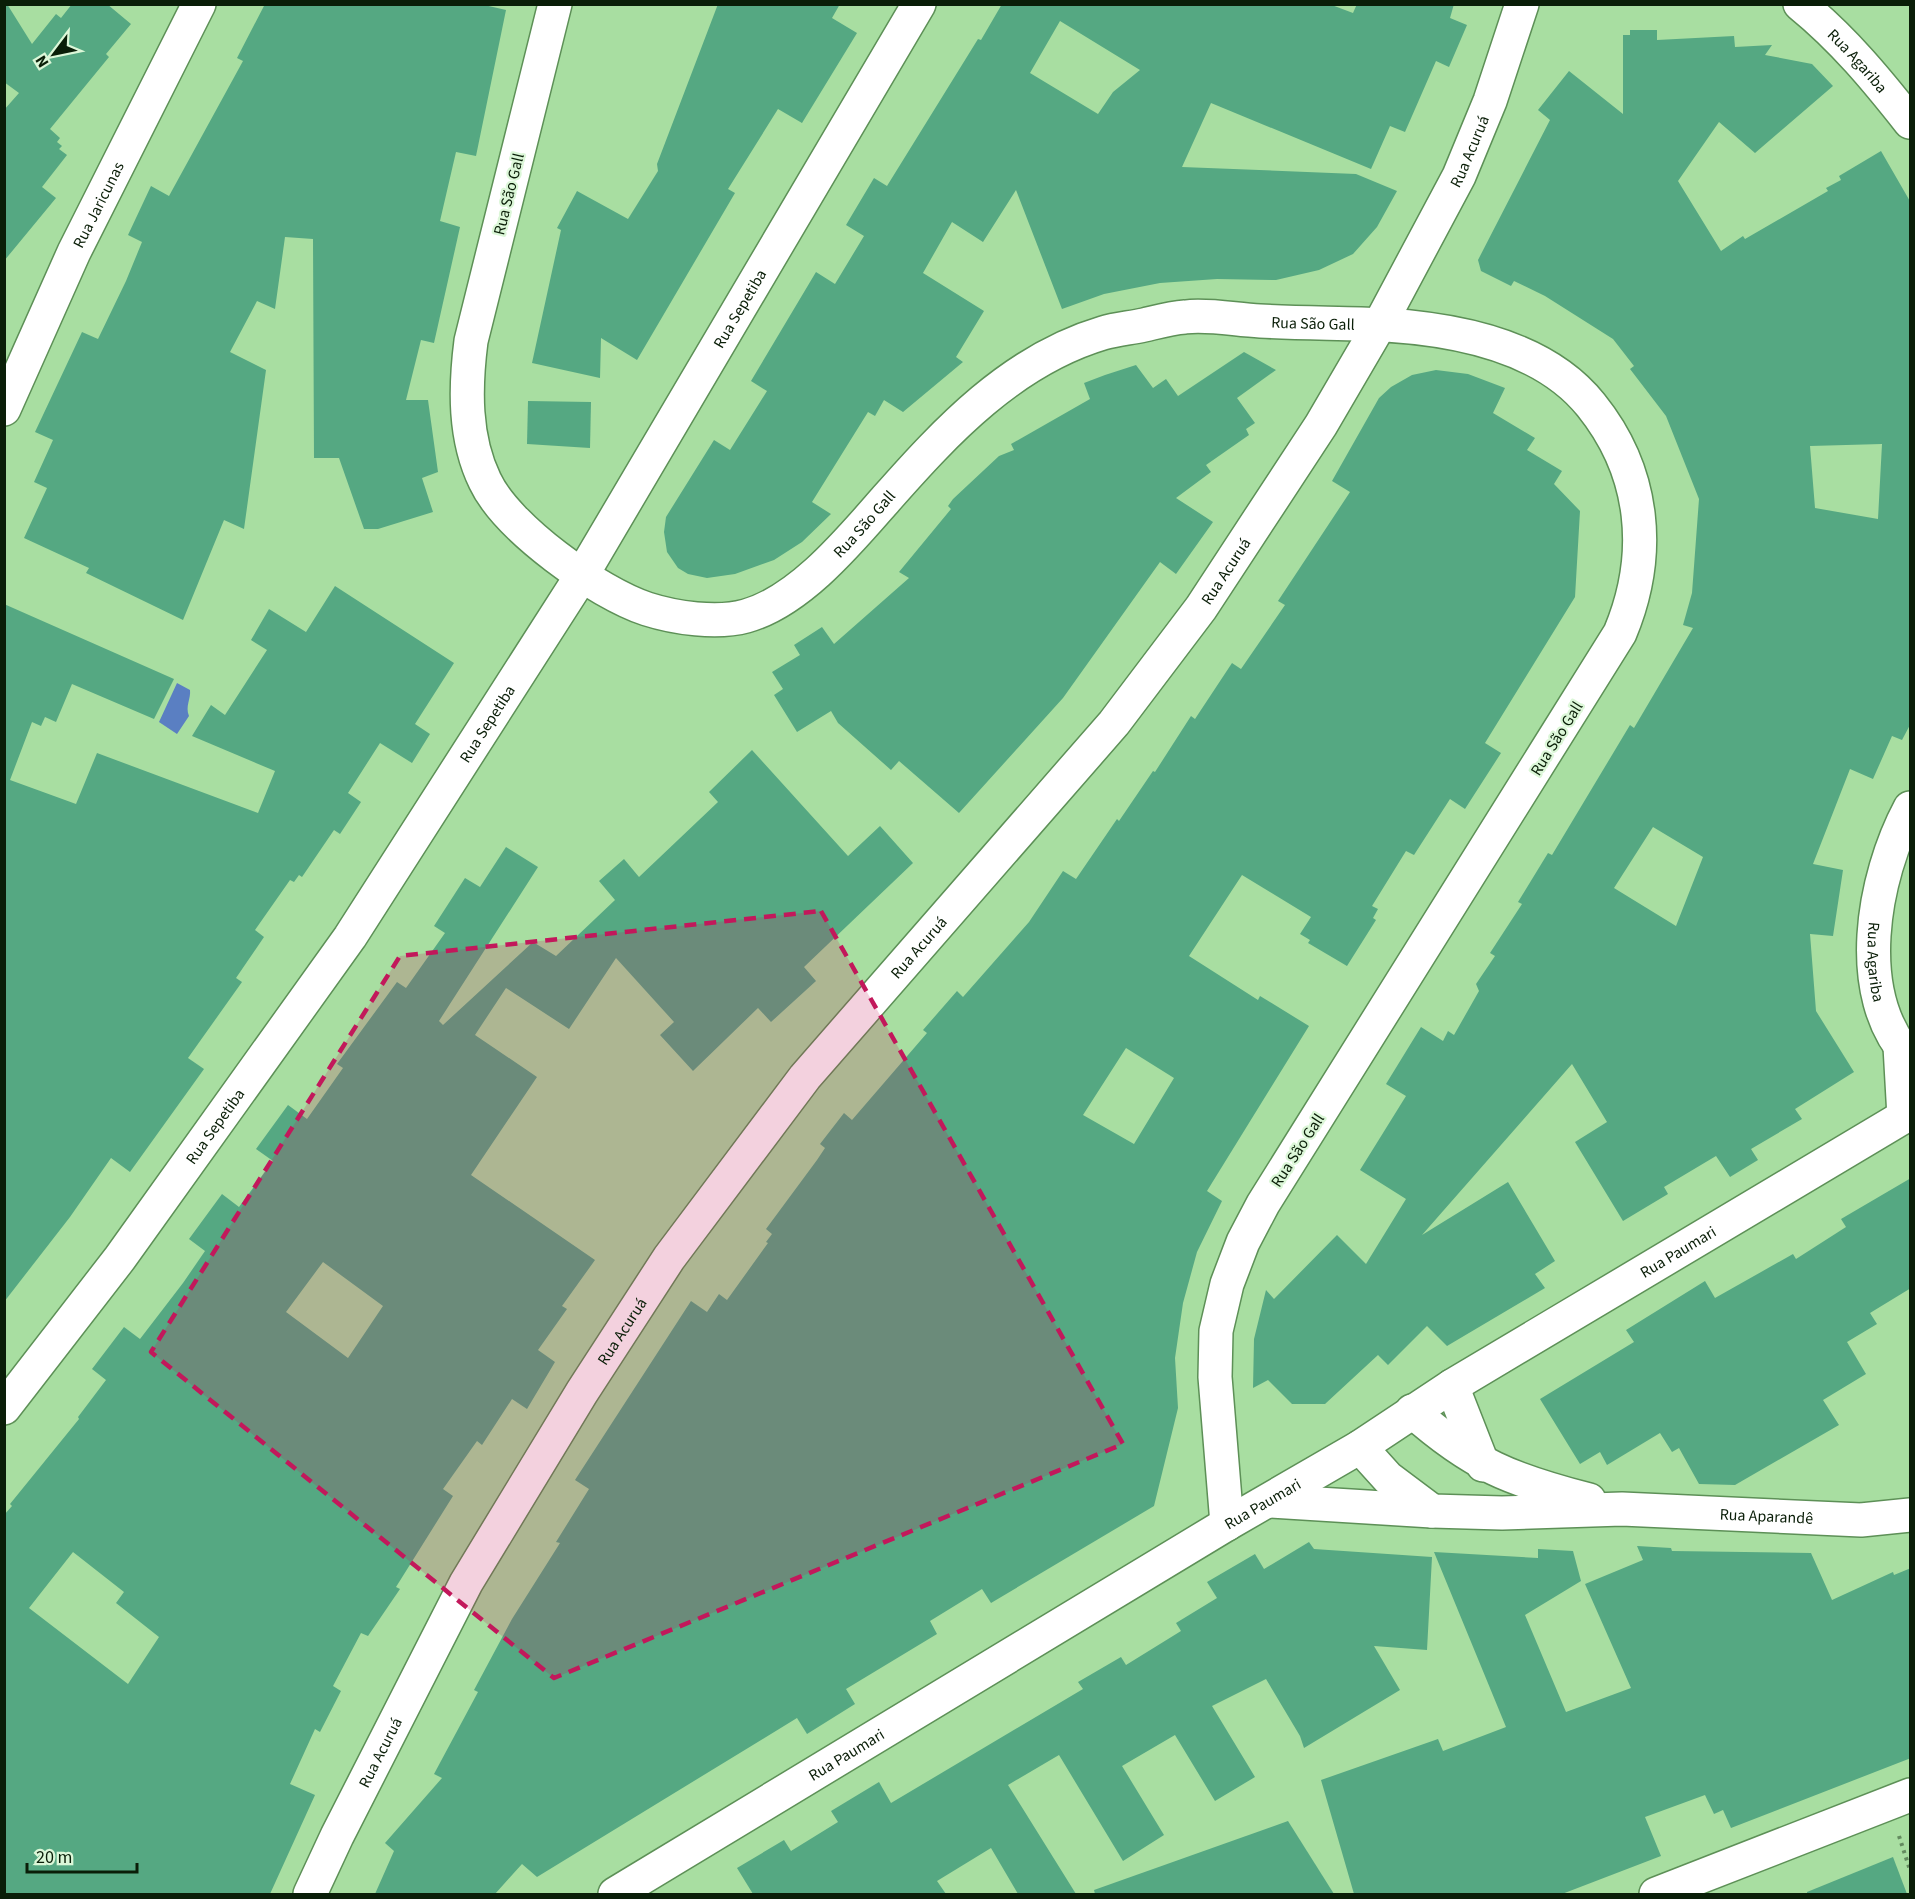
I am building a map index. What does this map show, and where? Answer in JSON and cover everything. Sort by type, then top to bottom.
[{"type":"street","name":"Rua Jaricunas","points":[[4,409],[74,252],[199,4]]},
{"type":"street","name":"Rua São Gall","points":[[555,4],[471,341],[466,378],[470,435],[486,482],[517,526],[582,575],[644,608],[696,620],[745,616],[791,594],[848,542],[941,437],[992,393],[1041,360],[1101,334],[1186,316],[1380,324],[1463,333],[1508,348],[1540,364],[1586,398],[1617,441],[1631,476],[1639,513],[1640,551],[1633,602],[1602,665],[1269,1194],[1243,1242],[1227,1284],[1216,1331],[1215,1377],[1227,1524]]},
{"type":"street","name":"Rua Sepetiba","points":[[4,1408],[120,1258],[350,937],[582,575],[919,4]]},
{"type":"street","name":"Rua Acuruá","points":[[310,1894],[337,1836],[466,1583],[582,1392],[669,1258],[805,1077],[1114,723],[1201,608],[1321,425],[1380,324],[1459,176],[1490,101],[1522,4]]},
{"type":"street","name":"Rua Agariba","points":[[1800,4],[1826,25],[1866,66],[1911,122]]},
{"type":"street","name":"Rua Agariba","points":[[1907,1115],[1905,1052],[1885,1015],[1873,964],[1875,912],[1888,859],[1911,808]]},
{"type":"street","name":"Rua Paumari","points":[[615,1894],[1227,1524],[1360,1447],[1452,1386],[1907,1115]]},
{"type":"street","points":[[1452,1386],[1483,1465]]},
{"type":"street","name":"Rua Aparandê","points":[[1412,1411],[1446,1441],[1483,1465],[1534,1486],[1622,1509]]},
{"type":"street","points":[[1360,1447],[1388,1478],[1432,1511]]},
{"type":"street","points":[[1222,1452],[1243,1477],[1269,1500]]},
{"type":"street","name":"Rua Aparandê","points":[[1269,1500],[1432,1511],[1502,1513],[1622,1509],[1861,1520],[1911,1515]]},
{"type":"street","points":[[1656,1894],[1911,1795]]},
{"type":"highlighted area","points":[[821,911],[1123,1444],[554,1678],[151,1352],[400,956]]},
{"type":"water","points":[[177,683],[190,690],[190,693],[189,716],[177,734],[159,722]]},
{"type":"building","points":[[4,4],[7,4],[32,44],[56,14],[61,18],[72,4],[107,4],[131,24],[106,54],[109,57],[50,129],[60,138],[57,142],[62,146],[59,149],[67,155],[42,187],[56,198],[4,261],[4,110],[19,93],[4,82]]},
{"type":"building","points":[[265,4],[480,4],[506,10],[476,156],[456,152],[440,221],[460,227],[434,343],[421,340],[406,400],[428,400],[438,472],[422,478],[433,512],[378,529],[364,529],[339,458],[314,458],[313,239],[285,237],[275,309],[257,301],[230,352],[266,370],[244,529],[224,520],[183,620],[86,573],[89,568],[24,538],[47,488],[34,482],[53,440],[35,432],[82,332],[98,339],[126,281],[142,242],[128,235],[151,186],[169,196],[243,61],[237,58]]},
{"type":"building","points":[[718,4],[840,4],[832,18],[857,33],[802,123],[778,109],[728,189],[735,193],[637,360],[601,338],[600,378],[532,363],[561,230],[557,228],[577,191],[628,219],[658,171],[657,164]]},
{"type":"building","points":[[1002,4],[1329,4],[1353,13],[1357,4],[1454,4],[1450,18],[1467,25],[1449,67],[1436,61],[1405,132],[1390,126],[1371,169],[1211,103],[1182,167],[1356,174],[1397,191],[1377,227],[1353,254],[1319,270],[1276,280],[1217,279],[1160,283],[1104,294],[1062,309],[1016,190],[983,242],[952,222],[923,273],[984,311],[956,357],[963,362],[903,412],[884,400],[875,416],[868,412],[812,502],[831,514],[802,542],[774,560],[735,574],[707,578],[688,574],[678,568],[667,552],[664,532],[666,517],[714,440],[730,450],[767,391],[751,381],[816,272],[835,284],[864,236],[846,225],[874,178],[887,186],[978,39],[981,40]],"holes":[[[1060,21],[1140,70],[1113,92],[1098,114],[1030,73]]]},
{"type":"building","points":[[1630,30],[1657,30],[1657,40],[1734,36],[1735,47],[1772,45],[1765,55],[1812,64],[1833,86],[1755,153],[1719,122],[1678,181],[1721,251],[1743,236],[1745,239],[1828,191],[1826,188],[1841,180],[1839,176],[1881,151],[1911,203],[1911,723],[1902,740],[1892,736],[1873,779],[1850,769],[1813,864],[1843,870],[1833,936],[1810,934],[1816,1011],[1854,1072],[1795,1109],[1802,1119],[1751,1149],[1758,1160],[1730,1177],[1716,1156],[1664,1187],[1668,1194],[1623,1221],[1575,1142],[1607,1122],[1572,1064],[1422,1235],[1508,1182],[1555,1261],[1535,1274],[1545,1288],[1447,1346],[1427,1326],[1388,1365],[1378,1355],[1325,1404],[1292,1404],[1268,1380],[1253,1388],[1254,1339],[1266,1290],[1274,1299],[1337,1235],[1366,1264],[1406,1199],[1360,1170],[1406,1096],[1386,1084],[1421,1027],[1443,1041],[1448,1031],[1454,1035],[1479,991],[1476,984],[1495,956],[1490,953],[1522,904],[1518,902],[1548,853],[1552,855],[1630,725],[1634,728],[1693,628],[1683,625],[1692,593],[1699,499],[1666,416],[1630,369],[1634,366],[1613,339],[1545,296],[1514,281],[1511,286],[1481,271],[1478,260],[1550,120],[1538,110],[1569,71],[1623,114],[1623,35],[1630,35]],"holes":[[[1882,444],[1878,519],[1815,508],[1810,446]],[[1653,827],[1703,857],[1676,926],[1614,888]]]},
{"type":"building","points":[[1244,352],[1276,370],[1237,398],[1255,423],[1246,429],[1249,435],[1206,465],[1211,472],[1176,498],[1213,522],[1176,574],[1160,562],[1063,698],[959,813],[899,761],[891,770],[838,723],[831,711],[797,732],[774,695],[783,689],[772,672],[800,655],[794,645],[822,627],[834,644],[909,578],[899,572],[951,509],[948,506],[953,499],[999,456],[1014,450],[1011,444],[1090,399],[1084,383],[1136,365],[1153,388],[1166,379],[1178,396]]},
{"type":"building","points":[[1436,370],[1468,374],[1505,388],[1493,413],[1535,438],[1527,450],[1562,471],[1554,484],[1580,511],[1575,597],[1485,743],[1501,753],[1465,809],[1450,799],[1414,855],[1406,851],[1372,906],[1378,909],[1373,918],[1376,920],[1347,966],[1308,943],[1310,940],[1300,934],[1311,917],[1242,875],[1189,956],[1258,1000],[1260,996],[1309,1026],[1207,1191],[1222,1201],[1197,1252],[1183,1303],[1175,1358],[1178,1408],[1154,1506],[991,1603],[982,1589],[930,1621],[937,1634],[846,1689],[855,1704],[807,1734],[797,1718],[537,1877],[522,1864],[495,1894],[375,1894],[394,1851],[385,1843],[442,1778],[434,1774],[478,1692],[474,1690],[512,1619],[560,1543],[556,1542],[589,1489],[575,1480],[691,1301],[707,1312],[719,1294],[727,1300],[768,1243],[766,1242],[772,1234],[766,1229],[817,1160],[825,1148],[820,1144],[844,1113],[852,1120],[927,1033],[923,1030],[957,991],[963,997],[1029,922],[1063,871],[1076,879],[1117,819],[1119,821],[1153,771],[1155,772],[1191,716],[1195,719],[1232,663],[1241,669],[1285,605],[1278,601],[1350,492],[1332,481],[1379,398],[1391,387],[1412,375]],"holes":[[[1126,1048],[1174,1078],[1134,1144],[1083,1115]]]},
{"type":"building","points":[[528,401],[591,402],[590,448],[527,444]]},
{"type":"building","points":[[335,586],[454,663],[415,724],[430,734],[412,763],[380,743],[348,793],[361,802],[340,834],[334,830],[302,877],[299,875],[294,882],[290,880],[255,930],[264,937],[236,978],[242,982],[188,1058],[204,1069],[130,1172],[111,1158],[70,1217],[4,1302],[4,604],[174,679],[154,719],[72,684],[56,722],[45,717],[41,726],[32,722],[10,780],[76,804],[97,753],[258,813],[275,771],[192,736],[211,705],[225,715],[267,650],[251,640],[269,609],[306,632]]},
{"type":"building","points":[[752,750],[848,856],[880,826],[913,863],[804,967],[816,981],[771,1022],[758,1008],[693,1071],[660,1035],[674,1022],[616,958],[569,1029],[506,988],[475,1035],[537,1077],[471,1175],[595,1260],[562,1306],[567,1309],[538,1350],[555,1362],[527,1409],[512,1399],[482,1445],[477,1441],[443,1489],[453,1496],[396,1587],[400,1589],[368,1636],[361,1633],[333,1686],[341,1691],[320,1732],[315,1729],[290,1784],[315,1795],[270,1894],[4,1894],[4,1515],[12,1506],[10,1504],[79,1419],[78,1417],[106,1380],[92,1369],[124,1327],[140,1339],[183,1283],[205,1251],[189,1239],[222,1194],[239,1207],[273,1161],[256,1149],[288,1105],[307,1119],[343,1068],[337,1064],[397,982],[406,988],[445,933],[434,926],[465,878],[480,887],[506,847],[538,867],[439,1021],[443,1025],[533,942],[556,956],[615,900],[599,881],[624,859],[639,877],[718,802],[709,792]],"holes":[[[323,1262],[383,1306],[348,1358],[286,1312]],[[73,1552],[124,1592],[116,1603],[159,1637],[128,1684],[29,1608]]]},
{"type":"building","points":[[1911,1178],[1911,1288],[1870,1313],[1877,1324],[1847,1342],[1866,1374],[1823,1400],[1839,1425],[1735,1485],[1699,1484],[1679,1448],[1672,1452],[1660,1433],[1607,1465],[1600,1452],[1580,1464],[1540,1399],[1634,1342],[1626,1330],[1705,1281],[1715,1298],[1793,1254],[1796,1259],[1846,1227],[1841,1219]]},
{"type":"building","points":[[1309,1542],[1314,1549],[1432,1557],[1427,1650],[1374,1646],[1400,1690],[1304,1748],[1300,1736],[1266,1679],[1212,1706],[1255,1777],[1215,1801],[1175,1735],[1122,1766],[1164,1835],[1123,1861],[1059,1755],[1008,1785],[1076,1894],[1018,1894],[991,1848],[937,1881],[946,1894],[753,1894],[737,1868],[784,1840],[791,1851],[838,1822],[831,1811],[879,1782],[891,1803],[1083,1689],[1078,1682],[1121,1657],[1126,1665],[1181,1631],[1176,1623],[1217,1598],[1207,1582],[1255,1554],[1264,1569]]},
{"type":"building","points":[[1637,1546],[1671,1548],[1672,1551],[1811,1553],[1832,1600],[1893,1572],[1894,1575],[1911,1568],[1911,1758],[1731,1828],[1723,1810],[1714,1814],[1705,1795],[1645,1817],[1661,1856],[1562,1894],[1354,1894],[1321,1780],[1438,1739],[1443,1751],[1506,1727],[1434,1552],[1538,1558],[1538,1549],[1573,1551],[1581,1581],[1525,1615],[1566,1712],[1631,1688],[1585,1584],[1643,1560]]},
{"type":"building","points":[[1288,1821],[1334,1894],[1095,1894],[1094,1890]]},
{"type":"building","points":[[1893,1857],[1907,1894],[1807,1894],[1807,1892]]}]
